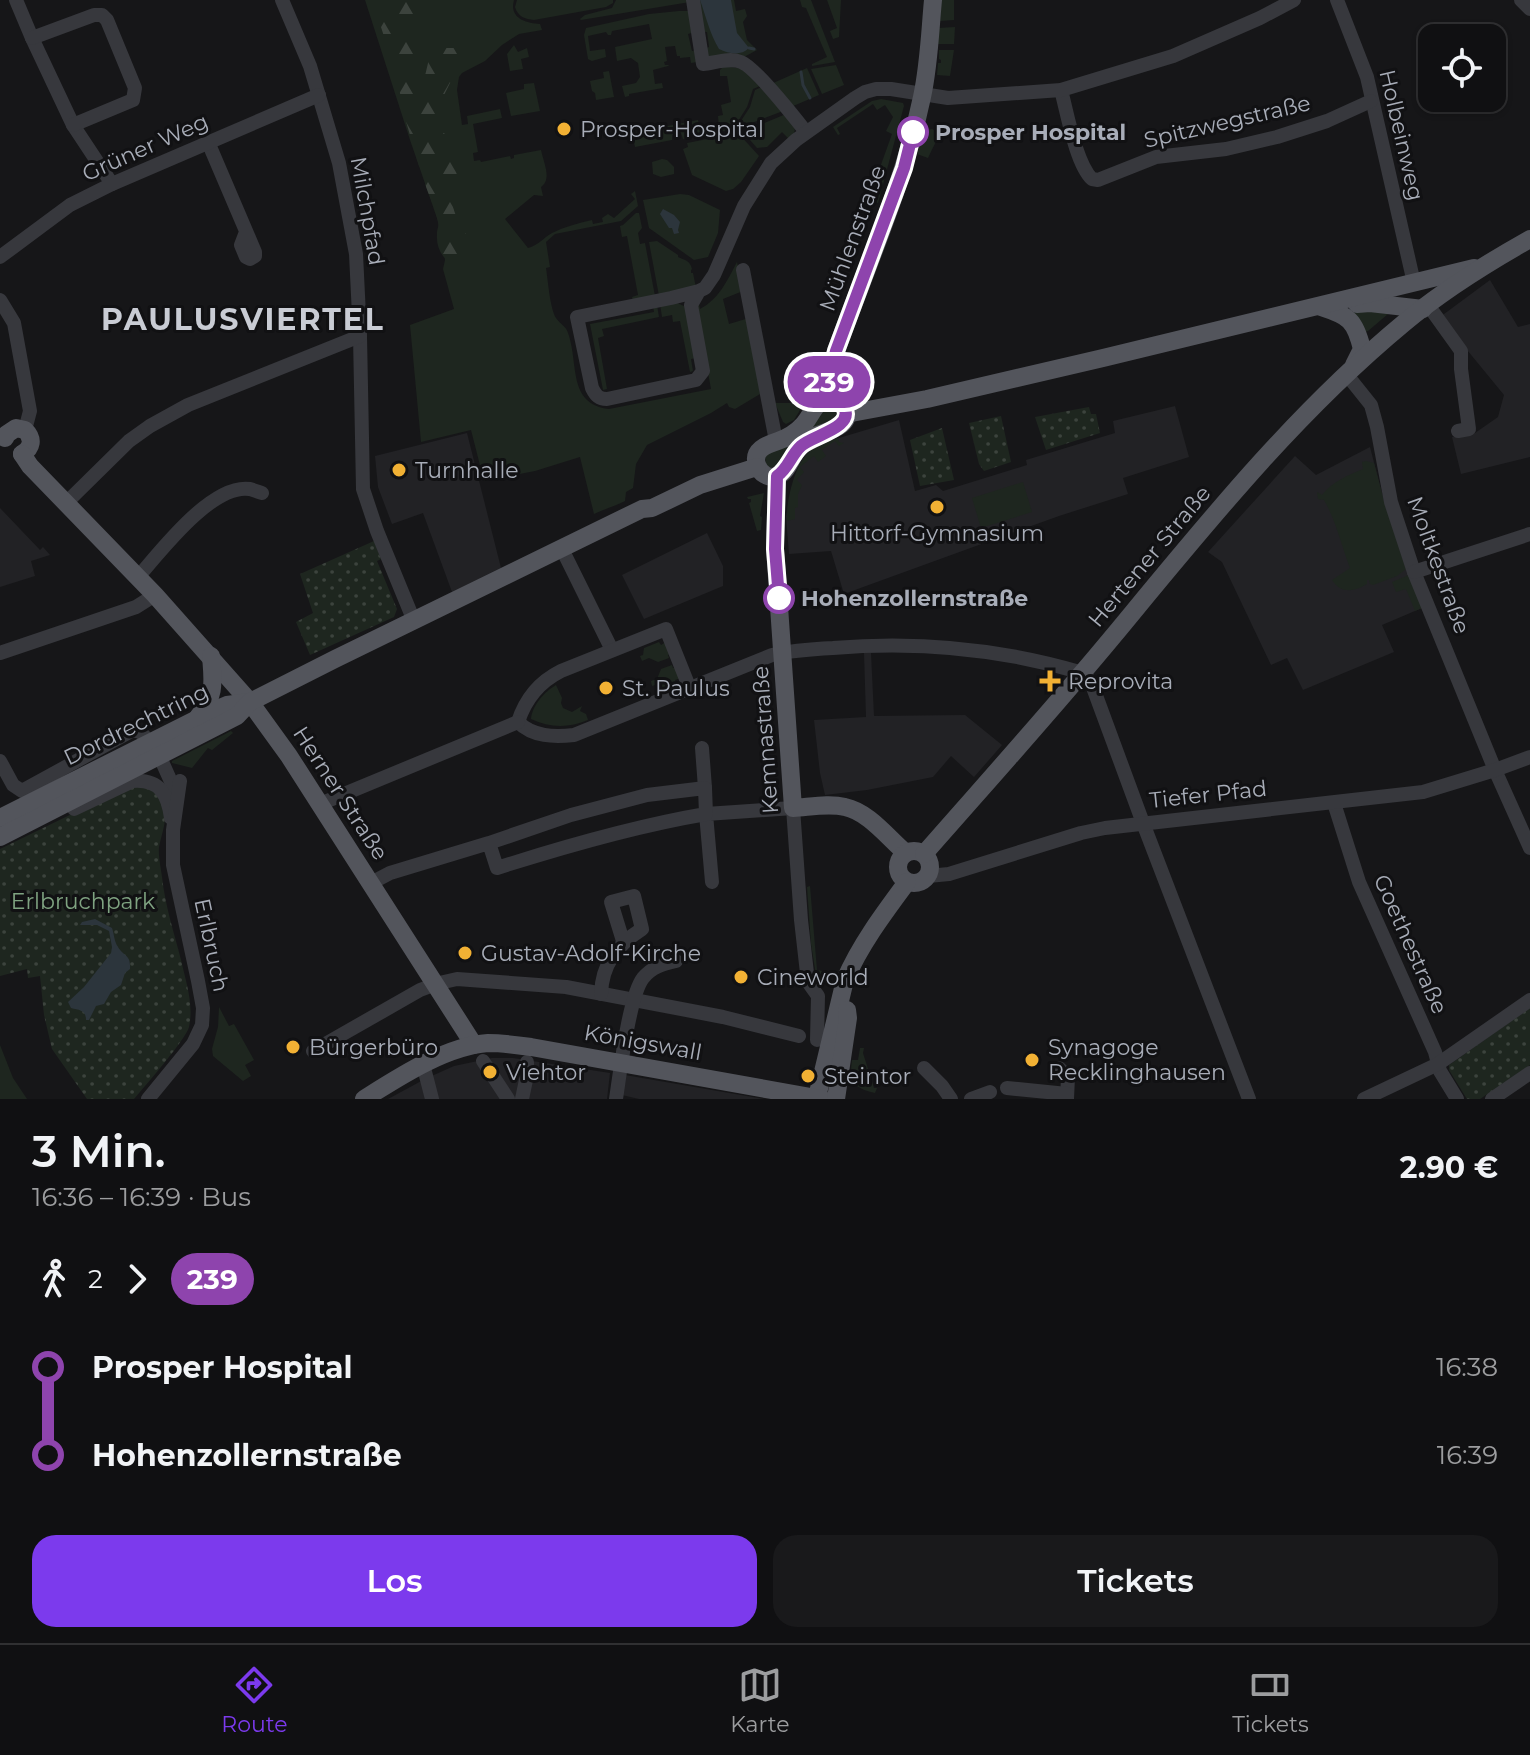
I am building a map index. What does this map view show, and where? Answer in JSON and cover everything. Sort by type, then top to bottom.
[{"type":"main road","name":"Mühlenstraße","points":[[828,398],[836,351],[904,168],[922,95],[933,0]]},
{"type":"main road","name":"Hertener Straße","points":[[915,854],[1083,673],[1261,462],[1314,406],[1404,323],[1530,239]]},
{"type":"main road","points":[[846,414],[927,399],[1489,264]]},
{"type":"main road","points":[[1319,306],[1370,303],[1425,307],[1414,283]]},
{"type":"main road","points":[[1319,306],[1345,315],[1354,325],[1362,349],[1347,375]]},
{"type":"main road","points":[[828,398],[838,400],[846,414],[840,426],[813,437],[800,447],[777,476],[765,475],[756,462],[759,449],[797,430],[816,404],[828,398]]},
{"type":"main road","points":[[16,428],[25,430],[31,440],[27,451],[22,454],[9,452],[2,436],[16,428]]},
{"type":"main road","name":"Herner Straße","points":[[22,454],[30,466],[155,595],[250,702],[289,756],[371,883],[472,1052]]},
{"type":"main road","points":[[250,702],[642,509],[647,500],[681,484],[756,462]]},
{"type":"main road","name":"Kemnastraße","points":[[777,476],[775,549],[793,808]]},
{"type":"main road","points":[[195,720],[209,702],[213,685],[211,656]]},
{"type":"main road","name":"Dordrechtring","points":[[0,837],[39,818],[154,749],[195,720],[227,705],[250,702]]},
{"type":"main road","name":"Dordrechtring","points":[[0,818],[154,749],[237,716],[250,702]]},
{"type":"main road","points":[[793,808],[835,805],[867,818],[930,864],[928,876],[920,883],[913,884],[900,876],[898,866],[899,860],[915,854]]},
{"type":"main road","points":[[823,1099],[821,1041],[824,988],[851,967],[907,882]]},
{"type":"main road","points":[[823,1099],[848,1018],[824,988]]},
{"type":"main road","name":"Königswall","points":[[364,1099],[423,1064],[472,1052],[485,1043],[512,1044],[622,1062],[823,1099]]},
{"type":"street","points":[[16,0],[73,125],[112,184]]},
{"type":"street","name":"Milchpfad","points":[[282,0],[309,63],[339,163],[356,254],[363,489],[414,621]]},
{"type":"street","points":[[693,0],[703,64],[733,60],[745,63],[806,132]]},
{"type":"street","points":[[699,291],[577,317],[596,395],[607,399],[683,384],[701,377],[703,371],[691,305],[699,291],[711,282],[744,206],[758,181],[785,149],[855,98],[876,89],[948,98],[1061,90],[1173,56],[1294,0]]},
{"type":"street","name":"Holbeinweg","points":[[1337,0],[1367,77],[1414,283]]},
{"type":"street","points":[[1521,0],[1530,9]]},
{"type":"street","points":[[32,38],[94,15],[102,15],[107,20],[135,88],[133,100],[73,125]]},
{"type":"street","name":"Spitzwegstraße","points":[[1061,90],[1074,140],[1085,170],[1092,179],[1104,178],[1156,157],[1226,149],[1277,137],[1327,121],[1371,101]]},
{"type":"street","name":"Grüner Weg","points":[[0,257],[70,205],[319,95]]},
{"type":"street","points":[[208,142],[246,232]]},
{"type":"street","points":[[743,270],[776,441]]},
{"type":"street","points":[[0,300],[14,323],[30,411],[25,430]]},
{"type":"street","points":[[1425,307],[1463,356],[1461,369],[1469,429],[1458,431]]},
{"type":"street","points":[[66,503],[129,441],[150,426],[188,405],[360,336]]},
{"type":"street","name":"Moltkestraße","points":[[1347,375],[1371,405],[1391,502],[1414,572],[1530,848]]},
{"type":"street","points":[[138,577],[193,515],[205,506],[219,497],[247,488],[262,493]]},
{"type":"street","points":[[1414,572],[1530,534]]},
{"type":"street","points":[[562,549],[612,650]]},
{"type":"street","points":[[0,653],[136,607],[155,595]]},
{"type":"street","points":[[320,804],[518,722],[524,705],[547,679],[666,629],[690,689]]},
{"type":"street","points":[[518,722],[528,731],[557,737],[574,735],[772,655],[873,644],[955,648],[1009,656],[1083,673],[1091,682],[1249,1099]]},
{"type":"street","points":[[0,761],[13,785],[22,791],[137,730],[154,749],[179,800]]},
{"type":"street","points":[[702,748],[712,882]]},
{"type":"street","name":"Tiefer Pfad","points":[[928,876],[949,874],[1081,833],[1143,823],[1423,792],[1530,757]]},
{"type":"street","name":"Erlbruch","points":[[143,780],[160,788],[169,802],[173,865],[203,1008],[202,1025],[193,1044],[148,1099]]},
{"type":"street","name":"Dordrechtring","points":[[39,818],[74,808],[133,781],[143,780]]},
{"type":"street","name":"Erlbruch","points":[[173,830],[180,781]]},
{"type":"street","points":[[371,883],[390,873],[571,815],[647,795],[705,788]]},
{"type":"street","name":"Goethestraße","points":[[1334,803],[1359,882],[1438,1064],[1457,1099]]},
{"type":"street","points":[[489,843],[497,868],[653,823],[706,814],[793,808]]},
{"type":"street","name":"Kemnastraße","points":[[793,808],[801,920],[824,988],[821,1041]]},
{"type":"street","points":[[571,815],[579,843]]},
{"type":"street","points":[[601,994],[601,978],[623,941]]},
{"type":"street","points":[[619,1098],[622,1062],[638,987],[657,966],[676,961]]},
{"type":"street","points":[[313,1051],[420,990],[457,979],[566,987],[723,1017],[799,1036]]},
{"type":"street","points":[[1364,1099],[1438,1064],[1530,1000]]},
{"type":"street","points":[[472,1052],[508,1099]]},
{"type":"street","points":[[423,1064],[432,1099]]},
{"type":"street","points":[[924,1068],[951,1099]]},
{"type":"street","points":[[1007,1088],[1067,1096],[1068,1077],[1059,1068]]},
{"type":"street","points":[[1492,1099],[1530,1073]]},
{"type":"street","points":[[522,1099],[527,1075]]},
{"type":"street","points":[[971,1099],[990,1092]]},
{"type":"shaded area","points":[[700,0],[731,0],[737,33],[749,48],[735,53],[719,49]]},
{"type":"shaded area","points":[[663,209],[680,222],[679,233],[674,234],[669,228],[660,214]]},
{"type":"shaded area","points":[[1490,280],[1518,327],[1530,324],[1530,457],[1461,474],[1452,437],[1475,433],[1498,417],[1504,395],[1440,317]]},
{"type":"shaded area","name":"Hittorf-Gymnasium","points":[[1175,406],[1189,457],[1123,478],[1128,494],[844,594],[831,551],[789,554],[786,517],[789,498],[802,460],[819,444],[899,420],[915,491],[936,485],[943,491],[1027,465],[1026,460],[1115,433],[1113,421]]},
{"type":"shaded area","points":[[467,433],[501,568],[452,592],[423,513],[392,524],[378,487],[375,456]]},
{"type":"shaded area","points":[[1370,447],[1384,501],[1422,608],[1382,625],[1394,652],[1303,690],[1287,658],[1271,665],[1222,562],[1208,552],[1295,456],[1316,475]]},
{"type":"shaded area","points":[[0,508],[40,550],[43,547],[50,555],[31,561],[35,576],[0,587]]},
{"type":"shaded area","points":[[707,533],[723,566],[723,586],[644,619],[622,575]]},
{"type":"shaded area","points":[[864,653],[871,653],[874,716],[965,715],[1002,745],[974,777],[951,756],[933,777],[825,795],[814,720],[866,717]]},
{"type":"shaded area","points":[[95,919],[112,928],[117,945],[128,958],[130,969],[121,985],[111,992],[104,1004],[96,1006],[89,1020],[86,1020],[83,1012],[71,1008],[68,1002],[111,953],[109,931],[97,925],[80,925]]},
{"type":"shaded area","points":[[492,1058],[513,1058],[610,1073],[607,1099],[388,1099],[454,1066]]},
{"type":"shaded area","points":[[625,1075],[764,1099],[639,1099],[622,1095]]},
{"type":"green space","points":[[365,0],[514,0],[516,15],[524,21],[540,24],[542,30],[519,34],[485,61],[462,73],[457,90],[462,125],[468,124],[467,116],[500,109],[502,118],[473,124],[478,152],[473,153],[474,161],[510,156],[511,159],[514,155],[541,150],[547,175],[541,187],[543,196],[534,195],[505,219],[528,248],[566,227],[592,220],[593,224],[603,222],[602,218],[608,214],[614,218],[635,199],[631,194],[635,191],[638,206],[621,221],[555,234],[546,242],[552,308],[568,333],[580,391],[586,399],[596,406],[609,409],[711,389],[696,307],[698,300],[700,309],[717,295],[737,262],[743,291],[723,299],[729,324],[749,318],[760,394],[735,409],[727,403],[647,445],[636,464],[633,488],[626,492],[625,501],[594,514],[580,457],[535,471],[484,481],[471,430],[421,442],[410,325],[454,309],[443,269],[445,260],[439,224]]},
{"type":"green space","points":[[388,0],[411,0],[419,10],[411,18],[419,30],[414,51],[419,58],[418,84],[424,80],[429,59],[439,48],[460,48],[457,66],[440,105],[437,130],[452,143],[456,158],[457,173],[452,198],[469,247],[462,268],[447,260],[438,246],[437,217],[425,184],[427,172],[419,166],[380,24]]},
{"type":"green space","points":[[517,0],[613,0],[613,3],[606,7],[534,20],[518,13],[515,7]]},
{"type":"green space","points":[[616,0],[690,2],[580,19],[612,8]]},
{"type":"green space","points":[[696,0],[734,0],[736,11],[745,9],[747,16],[743,22],[747,40],[757,50],[744,57],[706,56],[704,49],[709,47],[707,32],[701,32]]},
{"type":"green space","points":[[800,0],[811,0],[835,62],[812,66],[827,57]]},
{"type":"green space","points":[[827,0],[841,0],[839,37],[833,39],[830,31],[837,28]]},
{"type":"green space","points":[[941,0],[954,0],[954,20],[940,21]]},
{"type":"green space","points":[[688,11],[695,32],[688,34],[692,51],[697,50],[697,62],[691,63],[690,57],[677,56],[675,46],[665,47],[667,61],[664,62],[669,65],[653,70],[655,84],[662,83],[663,88],[625,97],[622,86],[636,83],[640,77],[638,63],[631,58],[617,61],[615,47],[652,39],[649,24],[612,31],[611,35],[606,32],[588,36],[590,51],[605,49],[606,57],[592,61],[588,59],[584,35],[586,28],[649,14]]},
{"type":"green space","points":[[955,27],[954,44],[938,44],[938,28]]},
{"type":"green space","points":[[514,45],[518,52],[527,48],[529,57],[521,59],[523,69],[510,71],[507,54]]},
{"type":"green space","points":[[939,50],[954,50],[950,76],[937,75],[938,63],[941,63]]},
{"type":"green space","points":[[836,65],[844,85],[822,94],[811,69]]},
{"type":"green space","points":[[724,66],[745,69],[760,86],[753,89],[747,107],[733,129],[683,139],[681,133],[672,135],[672,140],[635,147],[632,133],[698,120],[700,130],[719,127],[718,116],[723,115],[721,105],[731,102],[727,76],[720,76]]},
{"type":"green space","points":[[807,68],[819,95],[791,107],[771,84]]},
{"type":"green space","points":[[609,71],[614,97],[596,100],[590,81],[604,78],[603,72]]},
{"type":"green space","points":[[534,83],[540,111],[511,116],[506,93],[524,89],[524,84]]},
{"type":"green space","points":[[762,87],[783,111],[737,127],[750,107],[755,90]]},
{"type":"green space","points":[[881,99],[903,103],[904,106],[878,203],[865,199],[869,187],[873,187],[892,134],[886,131],[893,117],[885,105],[877,110],[873,104],[837,128],[840,134],[833,127],[872,101]]},
{"type":"green space","points":[[786,114],[795,128],[789,139],[782,132],[767,147],[757,148],[743,132]]},
{"type":"green space","points":[[932,129],[940,133],[928,158],[917,154],[923,131]]},
{"type":"green space","points":[[738,133],[759,156],[741,182],[726,191],[692,175],[683,149],[688,147],[687,143]]},
{"type":"green space","points":[[662,159],[674,167],[674,174],[661,177],[653,174],[652,162]]},
{"type":"green space","points":[[689,195],[720,210],[718,233],[708,257],[694,260],[649,228],[643,200]]},
{"type":"green space","points":[[639,213],[642,228],[638,233],[640,244],[645,243],[655,296],[633,300],[632,297],[638,295],[627,236],[622,237],[620,226]]},
{"type":"green space","points":[[657,241],[690,264],[696,288],[659,296],[649,242]]},
{"type":"green space","points":[[675,302],[686,307],[696,358],[691,359],[693,371],[690,372],[680,321],[673,322],[672,315],[662,317],[660,304]]},
{"type":"green space","points":[[653,305],[657,305],[659,317],[602,329],[604,336],[598,338],[607,389],[603,390],[590,324],[654,312]]},
{"type":"green space","points":[[1362,310],[1388,314],[1362,333],[1349,313]]},
{"type":"green space","points":[[843,378],[858,383],[866,397],[848,395]]},
{"type":"green space","points":[[775,403],[803,405],[794,420],[786,424]]},
{"type":"green space","points":[[832,407],[837,416],[833,423],[774,468],[766,464],[765,455],[822,408]]},
{"type":"green space","points":[[1089,407],[1091,414],[1096,414],[1100,433],[1046,450],[1035,417]]},
{"type":"green space","points":[[1001,416],[1011,462],[984,471],[979,464],[969,423]]},
{"type":"green space","points":[[942,428],[954,480],[920,486],[910,440]]},
{"type":"green space","points":[[838,438],[839,442],[844,443],[839,446],[835,441],[822,450],[826,456],[818,462],[814,456],[800,467],[804,472],[797,480],[802,485],[798,507],[795,508],[795,519],[787,521],[790,492],[801,462],[816,446]]},
{"type":"green space","points":[[1362,462],[1374,463],[1406,569],[1373,585],[1367,580],[1362,587],[1348,590],[1339,588],[1332,580],[1350,568],[1332,516],[1324,500],[1318,499],[1317,492],[1322,495],[1336,482],[1363,469]]},
{"type":"green space","points":[[1023,482],[1032,512],[981,528],[972,498]]},
{"type":"green space","points":[[764,493],[761,530],[757,531],[749,503],[751,499],[747,497]]},
{"type":"green space","points":[[374,541],[381,559],[377,561],[397,609],[394,617],[310,655],[296,622],[313,613],[300,574]]},
{"type":"green space","points":[[1409,575],[1422,608],[1415,611],[1406,589],[1396,592],[1392,582]]},
{"type":"green space","points":[[659,642],[661,645],[666,642],[671,654],[669,658],[658,662],[649,658],[642,661],[640,656],[644,648]]},
{"type":"green space","points":[[672,665],[681,678],[660,689],[652,686],[651,681],[657,679],[661,669]]},
{"type":"green space","points":[[556,685],[563,708],[572,712],[582,706],[580,711],[586,714],[588,720],[560,726],[531,719],[539,700]]},
{"type":"green space","points":[[231,731],[233,733],[212,750],[208,748],[192,768],[172,763],[172,761]]},
{"type":"green space","name":"Erlbruchpark","points":[[135,786],[153,791],[164,805],[160,862],[167,908],[189,994],[189,1027],[134,1099],[87,1099],[52,1049],[40,976],[28,978],[27,969],[0,976],[0,849]]},
{"type":"green space","points":[[810,886],[817,970],[822,971],[817,981],[811,944],[807,887]]},
{"type":"green space","points":[[219,1007],[229,1026],[234,1024],[254,1060],[245,1065],[251,1076],[243,1081],[213,1056]]},
{"type":"green space","points":[[1530,1008],[1530,1065],[1480,1099],[1467,1099],[1449,1065]]},
{"type":"green space","points":[[0,1045],[13,1078],[27,1099],[0,1099]]},
{"type":"green space","points":[[860,1048],[864,1048],[874,1088],[877,1088],[875,1093],[857,1086],[852,1078],[852,1060],[858,1060]]},
{"type":"waterway","points":[[749,48],[754,49]]},
{"type":"waterway","points":[[801,72],[810,98]]},
{"type":"bus line","name":"239","points":[[779,598],[775,549],[777,476],[800,447],[813,437],[840,426],[846,418],[842,403],[828,398],[829,378],[836,351],[904,168],[913,132]]},
{"type":"place","name":"Prosper-Hospital","points":[[564,129]]},
{"type":"place","name":"Prosper Hospital","points":[[913,132]]},
{"type":"place","name":"Turnhalle","points":[[399,470]]},
{"type":"place","name":"Hittorf-Gymnasium","points":[[937,507]]},
{"type":"place","name":"Hohenzollernstraße","points":[[779,598]]},
{"type":"place","name":"Reprovita","points":[[1050,681]]},
{"type":"place","name":"St. Paulus","points":[[606,688]]},
{"type":"place","name":"Gustav-Adolf-Kirche","points":[[465,953]]},
{"type":"place","name":"Cineworld","points":[[741,977]]},
{"type":"place","name":"Bürgerbüro","points":[[293,1047]]},
{"type":"place","name":"Synagoge Recklinghausen","points":[[1032,1060]]},
{"type":"place","name":"Viehtor","points":[[490,1072]]},
{"type":"place","name":"Steintor","points":[[808,1076]]},
{"type":"district","name":"PAULUSVIERTEL","points":[[243,320]]}]
